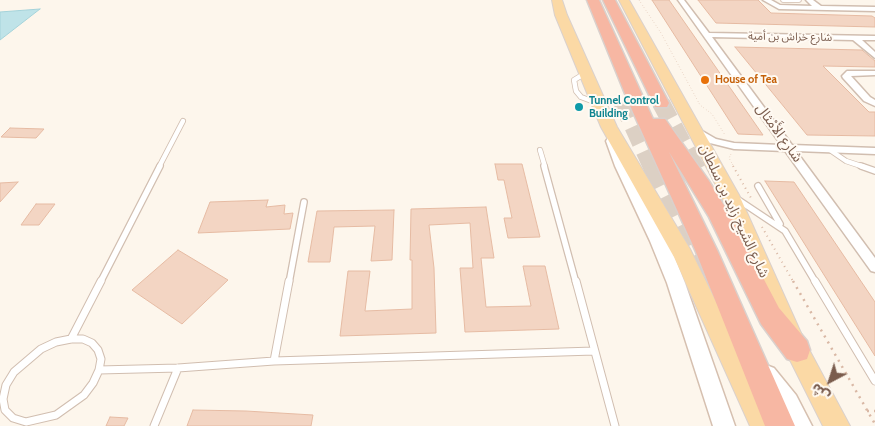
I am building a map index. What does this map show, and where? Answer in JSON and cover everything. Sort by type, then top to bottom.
[{"type":"highway","points":[[583,0],[622,102]]},
{"type":"highway","points":[[593,0],[636,101],[707,252],[780,426]]},
{"type":"highway","points":[[600,0],[658,122],[702,186],[770,316],[797,350]]},
{"type":"highway","points":[[609,0],[661,103]]},
{"type":"main road","points":[[557,0],[561,15],[609,127],[622,166],[659,241],[676,283],[706,378],[724,426]]},
{"type":"main road","name":"شارع الشيخ زايد بن سلطان","points":[[624,0],[712,158],[797,350],[836,426]]},
{"type":"main road","points":[[609,127],[683,255],[764,426]]},
{"type":"main road","points":[[752,361],[788,403],[801,426]]},
{"type":"street","name":"شارع الأَمْثال","points":[[681,0],[790,148],[875,268]]},
{"type":"street","points":[[766,0],[775,6],[793,8],[875,9]]},
{"type":"street","points":[[809,0],[819,8]]},
{"type":"street","points":[[863,0],[875,9]]},
{"type":"street","name":"شارع خراش بن أمية","points":[[706,35],[875,38]]},
{"type":"street","points":[[855,38],[875,56]]},
{"type":"street","points":[[875,74],[850,73],[846,76],[867,99],[875,103]]},
{"type":"street","points":[[697,131],[718,142],[740,150]]},
{"type":"street","points":[[712,158],[728,149],[790,148],[875,151]]},
{"type":"lane","points":[[785,1],[799,0]]},
{"type":"lane","points":[[785,1],[793,8]]},
{"type":"lane","points":[[71,339],[183,121]]},
{"type":"lane","points":[[540,150],[615,426]]},
{"type":"lane","points":[[830,150],[846,161],[875,171]]},
{"type":"lane","points":[[758,186],[875,381]]},
{"type":"lane","points":[[730,195],[782,228]]},
{"type":"lane","points":[[274,361],[304,202]]},
{"type":"lane","points":[[83,339],[92,343],[98,350],[101,359],[99,370],[93,383],[84,395],[56,415],[24,424],[13,418],[5,410],[3,384],[26,359],[56,342],[83,339]]},
{"type":"lane","points":[[99,370],[178,368],[274,361],[594,352]]},
{"type":"lane","points":[[154,426],[178,368]]},
{"type":"path","points":[[639,0],[658,26],[700,106],[712,114],[727,136]]},
{"type":"path","points":[[740,150],[730,155],[729,158],[758,209],[763,211],[759,222],[875,424]]},
{"type":"path","points":[[867,411],[875,411]]},
{"type":"water","points":[[40,9],[0,40],[0,12]]},
{"type":"building","points":[[652,0],[669,0],[763,135],[738,134]]},
{"type":"building","points":[[698,0],[758,0],[771,13],[872,16],[875,18],[875,27],[716,23]]},
{"type":"building","points":[[735,47],[862,50],[875,61],[875,67],[823,66],[869,112],[875,112],[875,136],[807,135]]},
{"type":"building","points":[[10,128],[44,129],[36,138],[1,137]]},
{"type":"building","points":[[495,164],[522,164],[540,237],[508,238],[504,218],[512,218],[504,180],[498,180]]},
{"type":"building","points":[[765,181],[794,182],[875,302],[875,356]]},
{"type":"building","points":[[18,182],[0,202],[0,183]]},
{"type":"building","points":[[268,200],[266,207],[285,205],[284,214],[293,213],[290,229],[198,233],[210,202]]},
{"type":"building","points":[[36,204],[55,204],[39,225],[21,225]]},
{"type":"building","points":[[486,207],[494,258],[481,258],[486,307],[531,306],[523,266],[545,266],[559,329],[465,332],[460,268],[473,268],[470,223],[429,225],[434,268],[436,333],[340,336],[348,271],[370,271],[365,311],[412,309],[412,260],[410,260],[411,209]]},
{"type":"building","points":[[394,210],[392,260],[371,261],[375,226],[334,227],[330,262],[308,262],[317,211]]},
{"type":"building","points":[[178,250],[228,280],[182,324],[132,290]]},
{"type":"building","points":[[193,410],[313,415],[311,426],[187,426]]},
{"type":"building","points":[[110,417],[128,418],[124,426],[106,426]]},
{"type":"tunnel","points":[[622,102],[652,167]]},
{"type":"tunnel","points":[[661,103],[695,167]]},
{"type":"tunnel","points":[[652,166],[710,283]]},
{"type":"tunnel","points":[[694,166],[696,170]]},
{"type":"tunnel","points":[[710,281],[712,286]]},
{"type":"place","name":"House of Tea","points":[[705,80]]},
{"type":"place","name":"Tunnel Control Building","points":[[579,107]]}]
